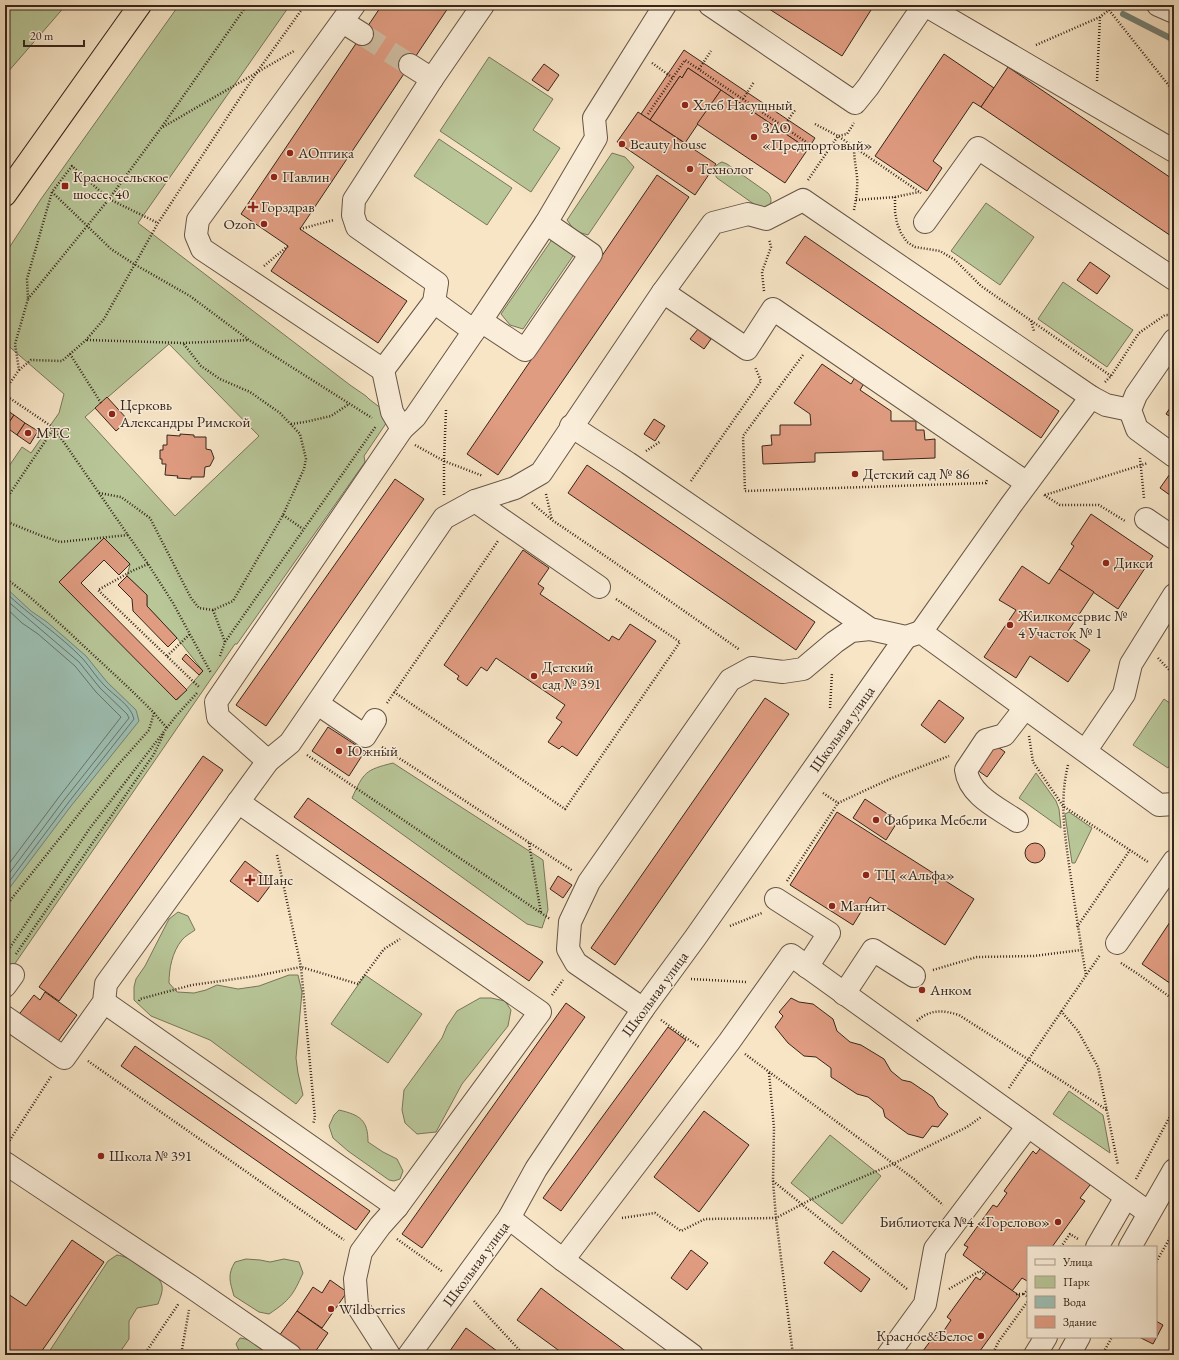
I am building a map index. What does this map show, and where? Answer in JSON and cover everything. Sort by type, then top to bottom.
[{"type":"highway","points":[[5,195],[140,5]]},
{"type":"street","points":[[383,370],[434,302],[437,283],[357,227],[353,215],[354,200],[432,79],[483,5]]},
{"type":"street","points":[[268,761],[218,717],[216,702],[400,432],[415,417],[478,326],[546,223],[596,138],[594,118],[665,5]]},
{"type":"street","points":[[710,5],[855,103],[868,87],[924,5],[1174,151]]},
{"type":"street","points":[[1158,5],[1174,12]]},
{"type":"street","points":[[362,34],[348,14],[198,220],[196,235],[202,249],[383,370],[392,412],[400,432]]},
{"type":"street","points":[[410,65],[432,79]]},
{"type":"street","points":[[925,222],[978,148],[1174,279]]},
{"type":"street","points":[[5,1017],[67,1054],[104,1002],[106,984],[268,761],[290,743],[444,518],[475,501],[515,488],[541,472],[663,292],[713,223],[748,214],[766,219],[803,200],[1091,397],[1133,420],[1173,455]]},
{"type":"street","points":[[434,302],[524,350],[591,254],[546,223]]},
{"type":"street","points":[[663,292],[747,349],[774,309],[1035,489]]},
{"type":"street","points":[[1133,420],[1136,395],[1174,340]]},
{"type":"street","name":"Школьная улица","points":[[409,1355],[509,1218],[536,1169],[644,1009],[806,781],[1011,505],[1035,489],[1091,397]]},
{"type":"street","points":[[571,426],[870,629]]},
{"type":"street","points":[[475,501],[599,587]]},
{"type":"street","points":[[1146,519],[1174,538]]},
{"type":"street","points":[[1081,747],[1124,694],[1131,664],[1174,595]]},
{"type":"street","points":[[644,1009],[576,964],[568,949],[570,922],[589,882],[730,680],[752,668],[783,672],[803,669],[835,642],[851,631],[870,629],[914,634],[1081,747],[1159,805],[1174,804]]},
{"type":"street","points":[[318,704],[370,728]]},
{"type":"street","points":[[1017,821],[979,795],[967,778],[966,770],[986,740],[1004,735],[1025,708]]},
{"type":"street","points":[[238,802],[540,1012],[397,1207],[380,1226],[361,1252],[355,1279],[357,1305],[389,1355]]},
{"type":"street","points":[[1114,954],[1170,867]]},
{"type":"street","points":[[776,899],[829,933],[807,967]]},
{"type":"street","points":[[844,994],[873,950],[914,976]]},
{"type":"street","points":[[563,1260],[728,1042],[791,955],[1149,1213]]},
{"type":"street","points":[[104,1002],[397,1207]]},
{"type":"street","points":[[888,1355],[925,1304],[935,1250],[1028,1126]]},
{"type":"street","points":[[5,1163],[190,1286],[290,1355]]},
{"type":"street","points":[[1131,1246],[1174,1170]]},
{"type":"street","points":[[1098,1246],[1124,1195]]},
{"type":"street","points":[[509,1218],[563,1260],[692,1355]]},
{"type":"street","points":[[1035,1355],[1045,1338]]},
{"type":"street","points":[[1069,1355],[1078,1338]]},
{"type":"path","points":[[28,299],[108,199],[161,128],[247,5]]},
{"type":"path","points":[[5,390],[19,370],[31,360],[62,361],[86,340],[104,319],[158,223],[257,72],[306,5]]},
{"type":"path","points":[[1022,62],[1032,47],[1100,17],[1109,10],[1112,5]]},
{"type":"path","points":[[1109,10],[1174,92]]},
{"type":"path","points":[[1088,101],[1096,87],[1100,17]]},
{"type":"path","points":[[161,128],[297,49]]},
{"type":"path","points":[[699,69],[711,51]]},
{"type":"path","points":[[648,114],[685,60],[810,144]]},
{"type":"path","points":[[668,74],[673,78]]},
{"type":"path","points":[[742,99],[754,82]]},
{"type":"path","points":[[803,200],[808,180],[838,136],[847,134],[857,119],[855,103]]},
{"type":"path","points":[[784,126],[795,110]]},
{"type":"path","points":[[815,124],[838,136],[938,204]]},
{"type":"path","points":[[850,232],[856,200],[857,179],[854,147]]},
{"type":"path","points":[[19,370],[15,344],[28,299],[27,279],[52,192],[72,166],[108,199],[158,223]]},
{"type":"path","points":[[52,192],[111,249],[190,296],[249,340],[379,422],[400,432],[444,461],[515,488],[552,520],[752,658],[752,668]]},
{"type":"path","points":[[856,200],[895,197],[920,192]]},
{"type":"path","points":[[895,197],[897,223],[907,242],[915,247],[940,251],[954,260],[981,286],[1111,376]]},
{"type":"path","points":[[300,229],[353,215]]},
{"type":"path","points":[[766,219],[771,246],[762,272],[765,299],[774,309]]},
{"type":"path","points":[[249,280],[288,246]]},
{"type":"path","points":[[1091,397],[1111,376],[1139,333],[1165,315],[1174,315]]},
{"type":"path","points":[[816,338],[743,436],[745,492],[986,483],[999,463]]},
{"type":"path","points":[[86,340],[183,343],[249,340]]},
{"type":"path","points":[[99,493],[121,497],[150,518],[191,598],[199,608],[213,610],[233,602],[283,515],[304,469],[306,459],[300,434],[271,406],[250,392],[220,379],[201,366],[183,343]]},
{"type":"path","points":[[70,354],[101,403]]},
{"type":"path","points":[[679,498],[761,381]]},
{"type":"path","points":[[5,395],[54,428],[148,564],[173,603],[213,677],[216,670]]},
{"type":"path","points":[[290,424],[331,416],[349,403]]},
{"type":"path","points":[[444,518],[446,409]]},
{"type":"path","points":[[1035,489],[1060,505],[1099,505],[1128,523],[1146,519],[1141,466],[1133,420]]},
{"type":"path","points":[[218,663],[225,642],[379,422]]},
{"type":"path","points":[[5,501],[54,428]]},
{"type":"path","points":[[1011,505],[1035,489],[1141,466],[1173,455]]},
{"type":"path","points":[[283,515],[303,530]]},
{"type":"path","points":[[5,522],[60,542],[128,535]]},
{"type":"path","points":[[509,525],[370,728],[529,842],[589,882]]},
{"type":"path","points":[[8,972],[90,828],[176,716],[200,689],[98,590],[148,564]]},
{"type":"path","points":[[5,578],[49,614],[114,674],[154,713],[167,728]]},
{"type":"path","points":[[394,692],[565,809],[680,642],[599,587]]},
{"type":"path","points":[[213,610],[225,642]]},
{"type":"path","points":[[167,656],[190,634]]},
{"type":"path","points":[[829,713],[835,642]]},
{"type":"path","points":[[1025,708],[1033,762],[1062,806],[1130,850],[1170,867]]},
{"type":"path","points":[[5,907],[117,766],[149,730],[154,713]]},
{"type":"path","points":[[8,972],[16,953],[154,754],[167,728]]},
{"type":"path","points":[[290,743],[554,921]]},
{"type":"path","points":[[1081,747],[1069,757],[1064,779],[1062,806],[1081,950],[1086,975]]},
{"type":"path","points":[[789,879],[838,803],[892,778],[963,751],[976,754]]},
{"type":"path","points":[[806,781],[838,803]]},
{"type":"path","points":[[268,823],[301,967],[315,1118],[305,1143]]},
{"type":"path","points":[[529,842],[541,913]]},
{"type":"path","points":[[1078,927],[1130,850]]},
{"type":"path","points":[[695,938],[764,913],[776,899]]},
{"type":"path","points":[[126,1017],[140,999],[192,985],[256,976],[301,967],[358,984],[384,949],[417,927]]},
{"type":"path","points":[[914,976],[977,958],[1034,956],[1081,950]]},
{"type":"path","points":[[591,1222],[655,1213],[681,1231],[705,1219],[776,1218],[802,1204],[892,1164],[967,1127],[999,1104],[1101,953],[1114,954],[1138,974],[1174,1000]]},
{"type":"path","points":[[540,1012],[576,964]]},
{"type":"path","points":[[667,977],[770,984]]},
{"type":"path","points":[[644,1009],[715,1059]]},
{"type":"path","points":[[903,1036],[927,1013],[950,1012],[959,1015],[1107,1110]]},
{"type":"path","points":[[1061,1012],[1078,1031],[1098,1066],[1124,1195]]},
{"type":"path","points":[[728,1042],[914,1179],[958,1219]]},
{"type":"path","points":[[5,1147],[67,1054],[361,1252]]},
{"type":"path","points":[[769,1073],[774,1128],[773,1181],[776,1218],[793,1355]]},
{"type":"path","points":[[1124,1195],[1174,1109]]},
{"type":"path","points":[[773,1181],[925,1304],[980,1271],[985,1275]]},
{"type":"path","points":[[380,1226],[461,1284],[468,1295],[524,1355]]},
{"type":"path","points":[[1157,1260],[1174,1231]]},
{"type":"path","points":[[1062,1246],[1070,1234]]},
{"type":"path","points":[[144,1355],[190,1286]]},
{"type":"path","points":[[181,1355],[189,1316],[190,1286]]},
{"type":"path","points":[[1024,1294],[1027,1290]]},
{"type":"path","points":[[1016,1294],[1024,1294],[1027,1296]]},
{"type":"path","points":[[992,1355],[999,1342],[1027,1303]]},
{"type":"path","points":[[1102,1355],[1111,1338]]},
{"type":"path","points":[[994,1352],[1000,1355]]},
{"type":"green space","points":[[5,5],[66,5],[7,73],[5,72]]},
{"type":"green space","points":[[179,5],[290,5],[138,223],[391,416],[364,456],[365,462],[237,644],[235,644],[5,978],[5,472],[22,447],[31,453],[59,413],[64,394],[5,343],[5,254],[41,199]],"holes":[[[169,344],[259,436],[175,516],[85,417]],[[104,538],[130,564],[127,576],[147,595],[147,606],[177,638],[203,671],[177,700],[59,582]]]},
{"type":"green space","points":[[489,57],[553,99],[533,130],[560,148],[531,192],[440,131]]},
{"type":"green space","points":[[439,139],[512,188],[487,225],[414,176]]},
{"type":"green space","points":[[612,153],[625,157],[634,167],[588,235],[575,231],[567,220]]},
{"type":"green space","points":[[722,162],[768,193],[771,199],[770,204],[762,208],[758,207],[717,178],[714,171],[717,165]]},
{"type":"green space","points":[[986,203],[1034,237],[1000,285],[951,251]]},
{"type":"green space","points":[[553,238],[575,253],[523,329],[510,325],[501,314]]},
{"type":"green space","points":[[1063,282],[1133,330],[1107,367],[1038,319]]},
{"type":"green space","points":[[1164,699],[1174,706],[1174,759],[1168,768],[1133,745]]},
{"type":"green space","points":[[393,763],[543,860],[548,910],[542,928],[527,924],[352,798],[366,773],[376,768]]},
{"type":"green space","points":[[1036,773],[1056,801],[1059,809],[1061,828],[1019,798]]},
{"type":"green space","points":[[1069,812],[1092,828],[1075,863],[1072,863],[1065,814]]},
{"type":"green space","points":[[178,912],[188,916],[195,930],[182,940],[172,961],[169,983],[177,992],[194,993],[217,985],[238,989],[259,986],[289,975],[298,975],[302,992],[296,1058],[303,1095],[296,1104],[210,1040],[151,1016],[134,1000],[134,987],[136,979],[145,966],[169,919]]},
{"type":"green space","points":[[365,975],[422,1014],[388,1063],[331,1024]]},
{"type":"green space","points":[[480,998],[491,998],[505,1001],[511,1010],[508,1026],[462,1084],[436,1132],[417,1134],[405,1123],[402,1110],[404,1090],[442,1038],[447,1026],[457,1011]]},
{"type":"green space","points":[[1069,1091],[1103,1115],[1110,1153],[1053,1114]]},
{"type":"green space","points":[[339,1110],[352,1114],[361,1120],[366,1128],[368,1142],[397,1159],[403,1171],[400,1179],[394,1181],[389,1180],[348,1151],[333,1138],[329,1126],[334,1115]]},
{"type":"green space","points":[[830,1135],[881,1176],[842,1224],[791,1183]]},
{"type":"green space","points":[[117,1255],[136,1262],[156,1276],[162,1286],[158,1304],[137,1308],[129,1321],[129,1339],[118,1355],[47,1355],[108,1261]]},
{"type":"green space","points":[[246,1259],[270,1262],[284,1259],[299,1262],[303,1273],[296,1287],[282,1305],[269,1314],[259,1312],[234,1296],[230,1283],[232,1267],[235,1262]]},
{"type":"green space","points":[[240,1338],[253,1342],[271,1355],[241,1355],[236,1344]]},
{"type":"water","points":[[5,587],[31,611],[47,622],[86,656],[107,682],[136,710],[139,721],[71,806],[5,894]]},
{"type":"building","points":[[382,5],[450,5],[300,229],[407,301],[378,343],[271,271],[288,246],[241,214]]},
{"type":"building","points":[[763,5],[862,5],[871,10],[842,56]]},
{"type":"building","points":[[684,50],[815,138],[808,149],[688,68],[682,78],[680,76],[650,120],[641,114]]},
{"type":"building","points":[[944,54],[994,88],[981,107],[973,102],[933,161],[942,168],[927,191],[875,156]]},
{"type":"building","points":[[544,64],[559,75],[548,91],[532,80]]},
{"type":"building","points":[[1008,67],[1174,180],[1174,238],[981,107]]},
{"type":"building","name":"Хлеб Насущный","points":[[688,68],[721,90],[685,143],[650,120],[680,76],[682,78]]},
{"type":"building","name":"ЗАО «Предпортовый»","points":[[721,90],[808,149],[785,183],[697,124]]},
{"type":"building","points":[[638,112],[716,164],[695,195],[617,142]]},
{"type":"building","points":[[657,175],[689,197],[498,475],[467,454]]},
{"type":"building","points":[[805,236],[1059,411],[1041,438],[786,263]]},
{"type":"building","points":[[1090,262],[1110,276],[1097,294],[1077,280]]},
{"type":"building","points":[[698,329],[711,339],[704,349],[690,339]]},
{"type":"building","points":[[822,364],[851,384],[857,374],[866,380],[860,390],[891,411],[891,421],[916,421],[916,430],[924,430],[925,440],[935,439],[935,458],[883,460],[883,451],[815,453],[815,462],[763,464],[762,446],[772,445],[771,435],[780,435],[780,425],[811,425],[810,414],[794,403]]},
{"type":"building","name":"Церковь Александры Римской","points":[[107,397],[128,420],[116,431],[95,408]]},
{"type":"building","points":[[1174,402],[1174,419],[1166,414]]},
{"type":"building","points":[[5,409],[14,415],[6,427],[5,427]]},
{"type":"building","points":[[14,415],[25,423],[17,435],[6,427]]},
{"type":"building","points":[[654,419],[665,426],[655,441],[644,434]]},
{"type":"building","name":"МТС","points":[[25,423],[38,431],[30,444],[17,435]]},
{"type":"building","points":[[180,434],[194,435],[194,437],[206,437],[206,449],[211,450],[214,458],[210,466],[205,467],[204,477],[191,477],[191,479],[165,475],[166,464],[162,464],[162,459],[160,459],[160,450],[163,450],[163,445],[167,445],[167,435],[180,436]]},
{"type":"building","points":[[587,465],[815,622],[796,650],[568,493]]},
{"type":"building","points":[[1172,471],[1174,473],[1174,498],[1160,488]]},
{"type":"building","points":[[395,479],[424,499],[266,726],[236,705]]},
{"type":"building","name":"Дикси","points":[[1091,514],[1153,556],[1118,609],[1059,569],[1074,546],[1071,544]]},
{"type":"building","points":[[104,538],[130,564],[119,575],[104,560],[81,583],[187,690],[176,700],[59,582]]},
{"type":"building","points":[[523,550],[549,568],[538,584],[544,588],[540,594],[609,641],[612,636],[619,640],[630,624],[656,641],[577,756],[562,746],[559,749],[548,742],[562,722],[556,718],[565,705],[496,658],[487,671],[481,667],[467,686],[457,679],[459,676],[444,665]]},
{"type":"building","points":[[1022,566],[1049,584],[1059,569],[1094,592],[1066,634],[1090,650],[1068,682],[1030,656],[1016,678],[984,657],[1016,610],[999,600]]},
{"type":"building","points":[[127,576],[147,595],[147,606],[177,638],[168,647],[133,611],[132,599],[118,585]]},
{"type":"building","points":[[186,654],[203,671],[199,675],[182,659]]},
{"type":"building","points":[[765,698],[789,714],[615,965],[591,948]]},
{"type":"building","points":[[939,700],[964,718],[945,743],[921,725]]},
{"type":"building","name":"Южный","points":[[328,727],[365,751],[349,776],[312,751]]},
{"type":"building","points":[[991,742],[1005,752],[987,777],[973,767]]},
{"type":"building","points":[[203,756],[223,770],[59,1001],[39,987]]},
{"type":"building","points":[[308,798],[543,962],[529,981],[294,817]]},
{"type":"building","name":"Фабрика Мебели","points":[[865,799],[898,821],[886,840],[853,818]]},
{"type":"building","name":"ТЦ «Альфа»","points":[[837,812],[974,899],[945,945],[870,897],[853,925],[790,885]]},
{"type":"building","points":[[1035,843],[1042,846],[1045,853],[1042,860],[1035,863],[1028,860],[1025,853],[1028,846]]},
{"type":"building","points":[[245,861],[273,882],[258,902],[230,881]]},
{"type":"building","points":[[558,876],[572,885],[563,898],[550,889]]},
{"type":"building","points":[[1174,916],[1174,986],[1142,964]]},
{"type":"building","points":[[45,992],[77,1015],[56,1044],[17,1017],[34,995],[40,1000]]},
{"type":"building","points":[[791,998],[799,1002],[813,1004],[833,1019],[837,1031],[850,1042],[861,1045],[884,1059],[891,1071],[902,1080],[911,1082],[933,1097],[939,1107],[948,1114],[938,1127],[932,1126],[923,1138],[908,1134],[885,1117],[883,1109],[868,1097],[857,1094],[831,1077],[831,1068],[816,1057],[804,1056],[788,1043],[775,1027],[783,1016],[779,1012]]},
{"type":"building","points":[[566,1003],[585,1017],[422,1248],[402,1234]]},
{"type":"building","points":[[668,1027],[686,1040],[561,1211],[543,1198]]},
{"type":"building","points":[[135,1046],[370,1211],[356,1230],[121,1066]]},
{"type":"building","points":[[704,1111],[749,1145],[699,1212],[654,1177]]},
{"type":"building","points":[[1043,1145],[1093,1181],[1080,1198],[1085,1201],[1053,1246],[1027,1246],[1027,1281],[1022,1278],[1012,1291],[963,1255],[968,1247],[964,1245],[993,1205],[997,1207],[1007,1193],[1004,1191],[1033,1151],[1036,1154]]},
{"type":"building","points":[[72,1240],[104,1262],[39,1355],[5,1355],[5,1292],[26,1306]]},
{"type":"building","points":[[691,1250],[708,1263],[687,1290],[671,1278]]},
{"type":"building","points":[[833,1251],[870,1279],[861,1292],[824,1263]]},
{"type":"building","points":[[986,1272],[1020,1296],[977,1355],[920,1355],[937,1332],[941,1335],[951,1320],[947,1317],[976,1277],[980,1280]]},
{"type":"building","points":[[330,1280],[347,1292],[322,1328],[297,1311],[313,1287],[322,1293]]},
{"type":"building","points":[[541,1288],[631,1355],[565,1355],[517,1320]]},
{"type":"building","points":[[297,1311],[328,1333],[313,1355],[306,1355],[279,1336]]},
{"type":"building","points":[[1157,1322],[1163,1325],[1157,1336]]},
{"type":"building","points":[[466,1328],[497,1351],[493,1355],[447,1355]]},
{"type":"building","points":[[1141,1338],[1156,1338],[1153,1344]]},
{"type":"waterway","points":[[1123,14],[1174,40]]},
{"type":"tunnel","points":[[362,34],[410,65]]},
{"type":"place","name":"Хлеб Насущный","points":[[685,105]]},
{"type":"place","name":"ЗАО «Предпортовый»","points":[[754,137]]},
{"type":"place","name":"Beauty house","points":[[622,144]]},
{"type":"place","name":"АОптика","points":[[290,153]]},
{"type":"place","name":"Технолог","points":[[690,169]]},
{"type":"place","name":"Павлин","points":[[274,177]]},
{"type":"place","name":"Красносельское шоссе, 40","points":[[65,186]]},
{"type":"place","name":"Горздрав","points":[[253,207]]},
{"type":"place","name":"Ozon","points":[[264,224]]},
{"type":"place","name":"Церковь Александры Римской","points":[[112,414]]},
{"type":"place","name":"МТС","points":[[28,433]]},
{"type":"place","name":"Детский сад № 86","points":[[855,474]]},
{"type":"place","name":"Дикси","points":[[1106,563]]},
{"type":"place","name":"Жилкомсервис № 4 Участок № 1","points":[[1010,625]]},
{"type":"place","name":"Детский сад № 391","points":[[534,676]]},
{"type":"place","name":"Южный","points":[[339,751]]},
{"type":"place","name":"Фабрика Мебели","points":[[876,820]]},
{"type":"place","name":"ТЦ «Альфа»","points":[[866,875]]},
{"type":"place","name":"Шанс","points":[[250,880]]},
{"type":"place","name":"Магнит","points":[[832,906]]},
{"type":"place","name":"Анком","points":[[922,990]]},
{"type":"place","name":"Школа № 391","points":[[101,1156]]},
{"type":"place","name":"Библиотека №4 «Горелово»","points":[[1058,1222]]},
{"type":"place","name":"Wildberries","points":[[331,1309]]},
{"type":"place","name":"Красное&Белое","points":[[981,1336]]}]
